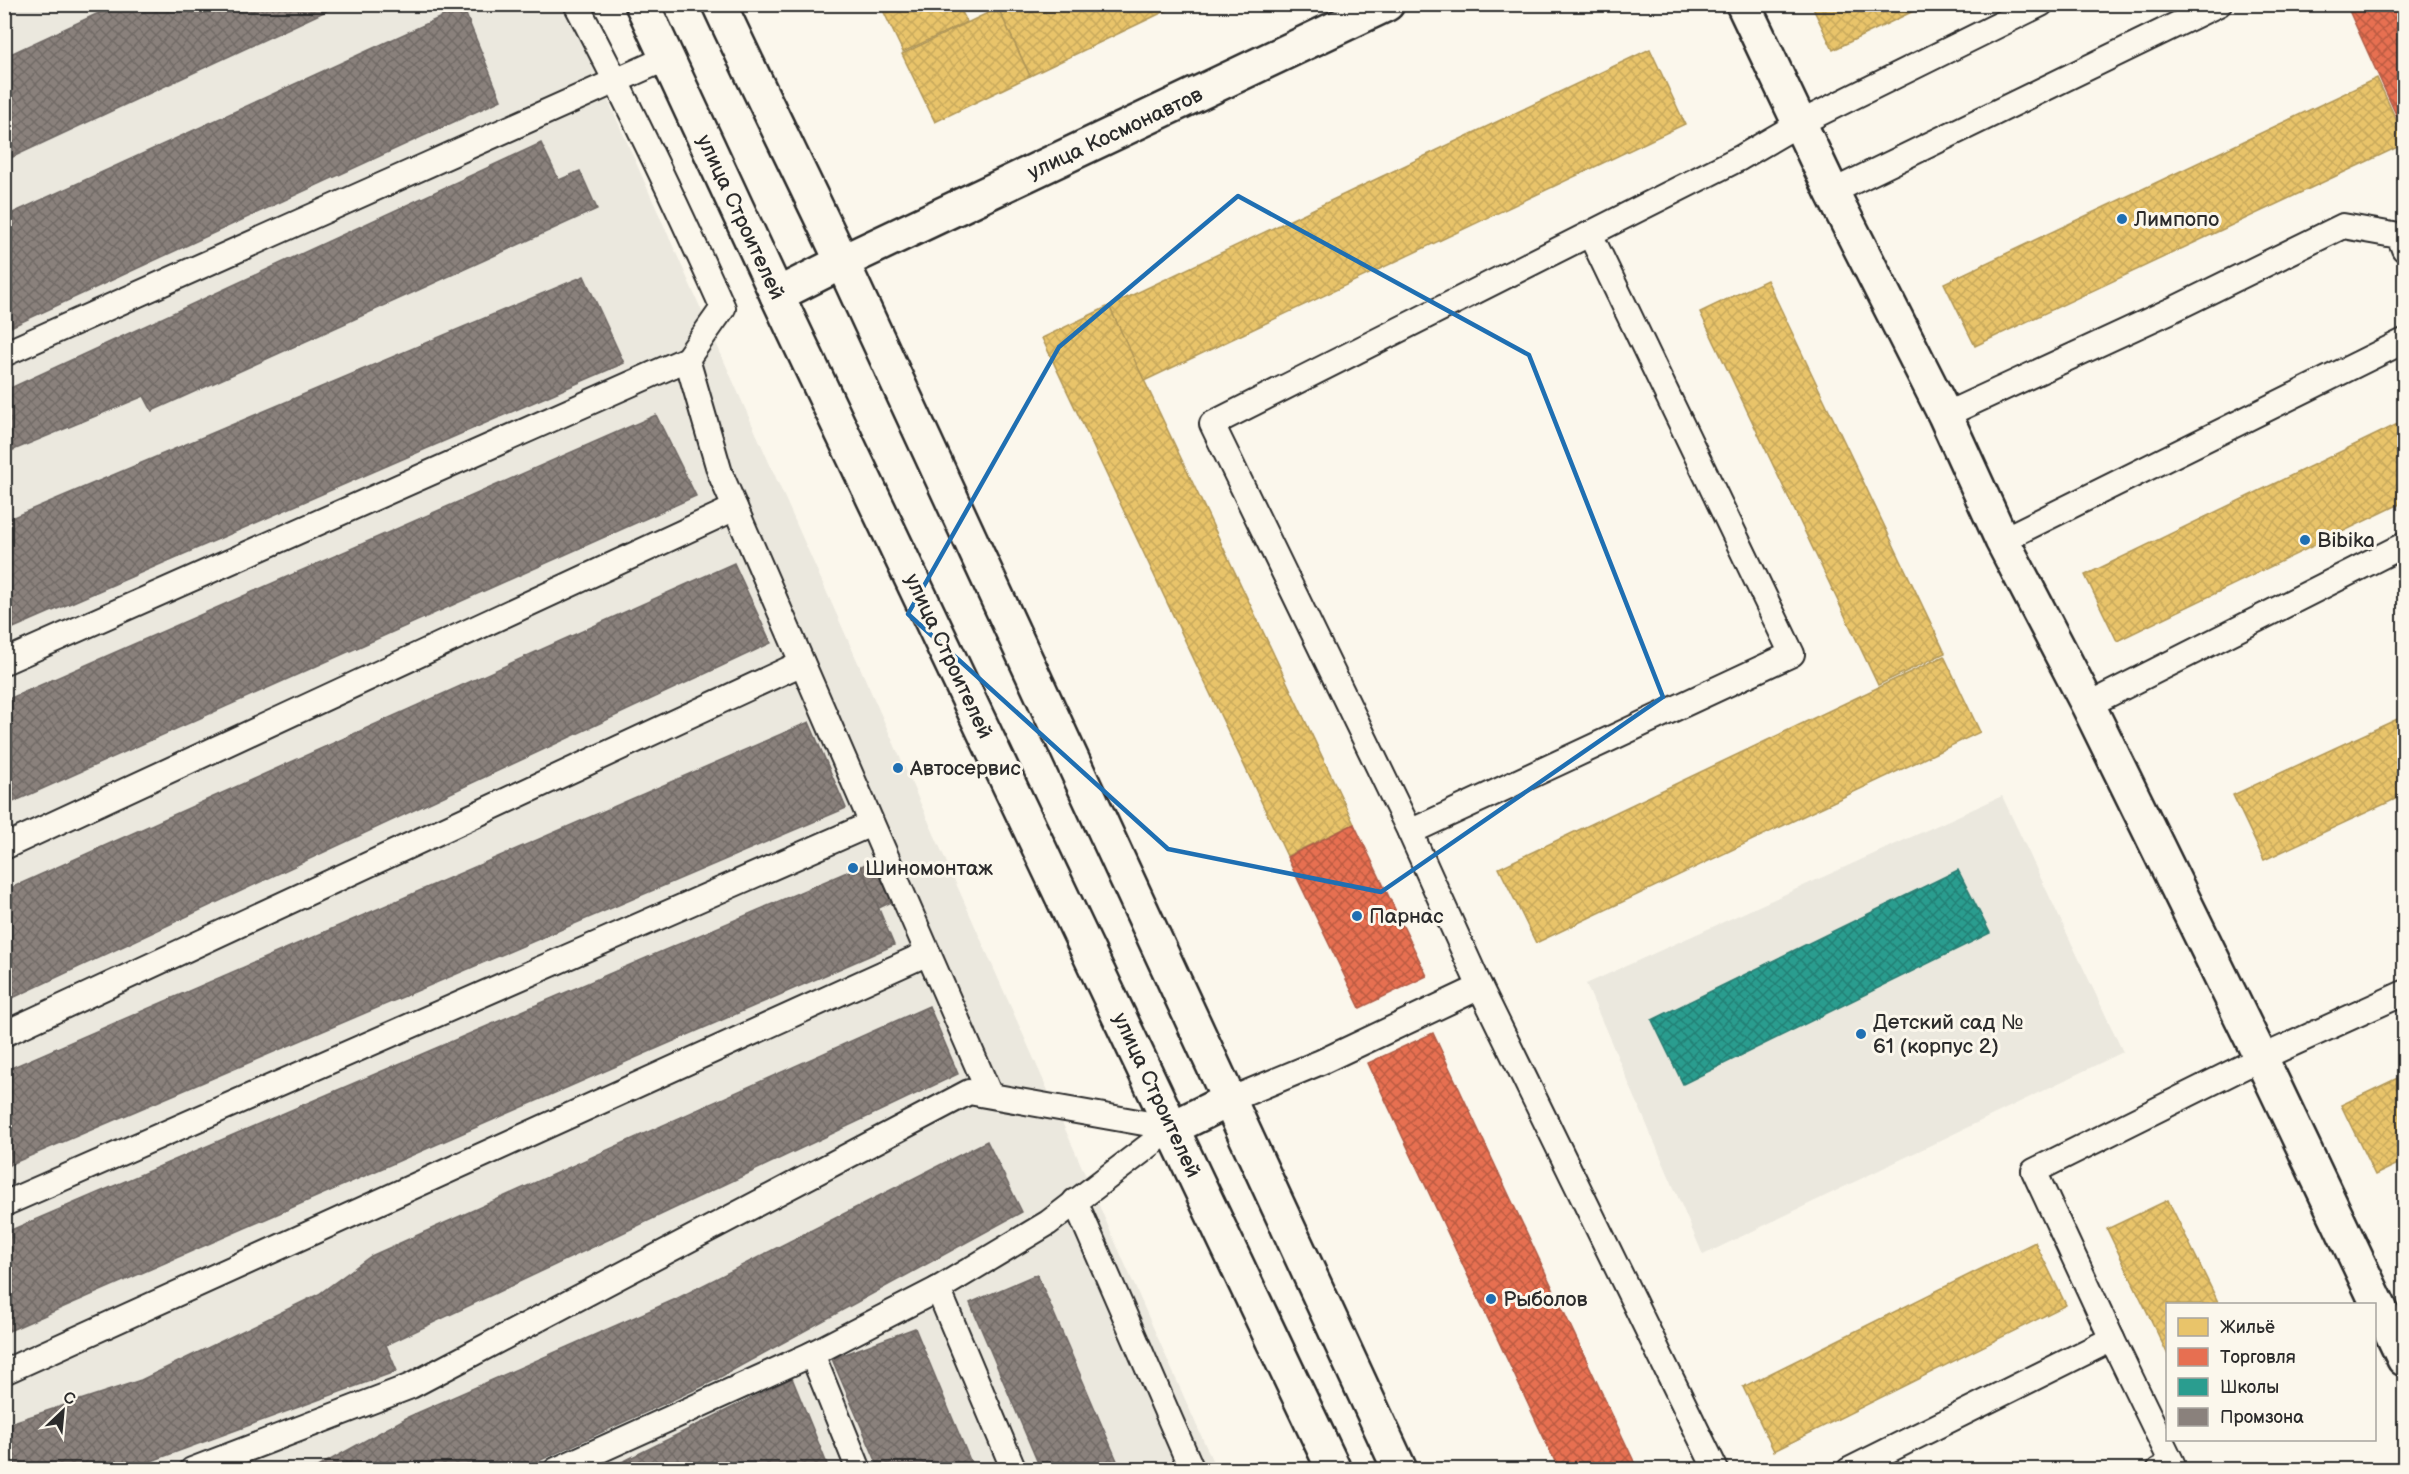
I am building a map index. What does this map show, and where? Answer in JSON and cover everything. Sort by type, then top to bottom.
[{"type":"main road","name":"улица Строителей","points":[[642,4],[777,295],[1334,1470]]},
{"type":"main road","points":[[719,4],[842,262],[1133,890],[1227,1101],[1400,1470]]},
{"type":"main road","name":"улица Космонавтов","points":[[777,295],[1387,4]]},
{"type":"main road","points":[[1743,4],[1832,192],[1945,415],[2002,540],[2088,705],[2261,1058],[2404,1359]]},
{"type":"main road","points":[[1172,1128],[1227,1101]]},
{"type":"lane","points":[[4,662],[687,359],[723,308],[678,206],[616,79],[576,4]]},
{"type":"lane","points":[[1716,1470],[1480,987],[1410,832],[1212,424],[1740,158],[1800,123],[2041,4]]},
{"type":"lane","points":[[1832,192],[2219,4]]},
{"type":"lane","points":[[4,354],[667,58]]},
{"type":"lane","points":[[1945,415],[2172,310],[2343,226],[2399,236],[2404,249]]},
{"type":"lane","points":[[1410,832],[1792,654],[1590,234]]},
{"type":"lane","points":[[2002,540],[2404,340]]},
{"type":"lane","points":[[687,359],[720,473],[990,1095]]},
{"type":"lane","points":[[4,847],[735,508]]},
{"type":"lane","points":[[2088,705],[2404,545]]},
{"type":"lane","points":[[4,1034],[802,663]]},
{"type":"lane","points":[[4,1204],[871,824]]},
{"type":"lane","points":[[4,1372],[928,953]]},
{"type":"lane","points":[[1227,1101],[1321,1062],[1480,987]]},
{"type":"lane","points":[[2159,1470],[2172,1463],[2034,1171],[2261,1058],[2404,993]]},
{"type":"lane","points":[[192,1470],[411,1386],[969,1092],[1172,1128]]},
{"type":"lane","points":[[556,1470],[812,1354],[938,1289],[1048,1223],[1172,1128]]},
{"type":"lane","points":[[1075,1201],[1192,1470]]},
{"type":"lane","points":[[938,1289],[1014,1470]]},
{"type":"lane","points":[[1849,1470],[2112,1339]]},
{"type":"lane","points":[[812,1354],[859,1470]]},
{"type":"highlighted area","points":[[1238,196],[1529,355],[1663,697],[1381,892],[1168,849],[908,614],[1059,347]]},
{"type":"shaded area","points":[[5,5],[566,5],[1216,1469],[5,1470]]},
{"type":"shaded area","name":"Детский сад № 61 (корпус 2)","points":[[2002,796],[2123,1052],[1703,1255],[1586,984]]},
{"type":"building: Жильё","points":[[880,4],[958,4],[967,22],[903,52]]},
{"type":"building: Жильё","points":[[1005,4],[1180,4],[1030,76],[998,8]]},
{"type":"building: Жильё","points":[[1811,4],[1928,4],[1833,50]]},
{"type":"building: Жильё","points":[[998,8],[1030,76],[935,122],[902,54]]},
{"type":"building: Жильё","points":[[1650,49],[1685,124],[1144,381],[1109,306]]},
{"type":"building: Жильё","points":[[2377,78],[2404,137],[2404,144],[1975,346],[1944,283]]},
{"type":"building: Жильё","points":[[1767,280],[1945,653],[1878,685],[1700,312]]},
{"type":"building: Жильё","points":[[1109,306],[1354,824],[1287,856],[1042,338]]},
{"type":"building: Жильё","points":[[2404,421],[2404,502],[2117,641],[2085,575]]},
{"type":"building: Жильё","points":[[1944,656],[1980,732],[1536,943],[1499,868]]},
{"type":"building: Жильё","points":[[2404,716],[2404,795],[2264,860],[2233,795]]},
{"type":"building: Жильё","points":[[2404,1075],[2404,1161],[2375,1175],[2341,1105]]},
{"type":"building: Жильё","points":[[2168,1200],[2219,1303],[2166,1303],[2166,1351],[2107,1229]]},
{"type":"building: Жильё","points":[[2035,1242],[2066,1305],[1774,1451],[1743,1387]]},
{"type":"building: Торговля","points":[[2346,4],[2404,4],[2404,132]]},
{"type":"building: Торговля","name":"Парнас","points":[[1354,824],[1427,976],[1360,1008],[1287,857]]},
{"type":"building: Торговля","points":[[1433,1033],[1638,1470],[1559,1470],[1368,1063]]},
{"type":"building: Школы","points":[[1958,870],[1990,933],[1683,1084],[1652,1020]]},
{"type":"building: Промзона","points":[[118,4],[341,4],[4,161],[4,57]]},
{"type":"building: Промзона","points":[[463,7],[501,100],[4,330],[4,217]]},
{"type":"building: Промзона","points":[[541,143],[559,180],[580,171],[597,209],[152,411],[144,396],[4,454],[4,391]]},
{"type":"building: Промзона","points":[[584,276],[624,363],[4,632],[4,521]]},
{"type":"building: Промзона","points":[[656,415],[696,496],[4,806],[4,701]]},
{"type":"building: Промзона","points":[[734,563],[771,643],[4,1002],[4,891]]},
{"type":"building: Промзона","points":[[809,722],[846,808],[4,1167],[4,1071]]},
{"type":"building: Промзона","points":[[880,857],[898,899],[879,908],[861,866]]},
{"type":"building: Промзона","points":[[861,866],[894,945],[4,1333],[4,1233]]},
{"type":"building: Промзона","points":[[929,1006],[958,1074],[386,1345],[397,1371],[127,1470],[4,1470],[4,1425],[141,1380],[319,1294],[371,1256]]},
{"type":"building: Промзона","points":[[987,1141],[1022,1212],[711,1382],[519,1470],[312,1470],[408,1417],[676,1299]]},
{"type":"building: Промзона","points":[[1037,1274],[1121,1470],[1041,1470],[970,1303]]},
{"type":"building: Промзона","points":[[915,1328],[974,1470],[880,1470],[832,1359]]},
{"type":"building: Промзона","points":[[792,1378],[827,1464],[815,1470],[606,1470]]},
{"type":"place","name":"Лимпопо","points":[[2122,219]]},
{"type":"place","name":"Bibika","points":[[2305,540]]},
{"type":"place","name":"Автосервис","points":[[898,768]]},
{"type":"place","name":"Шиномонтаж","points":[[853,868]]},
{"type":"place","name":"Парнас","points":[[1357,916]]},
{"type":"place","name":"Детский сад № 61 (корпус 2)","points":[[1861,1034]]},
{"type":"place","name":"Рыболов","points":[[1491,1299]]}]
